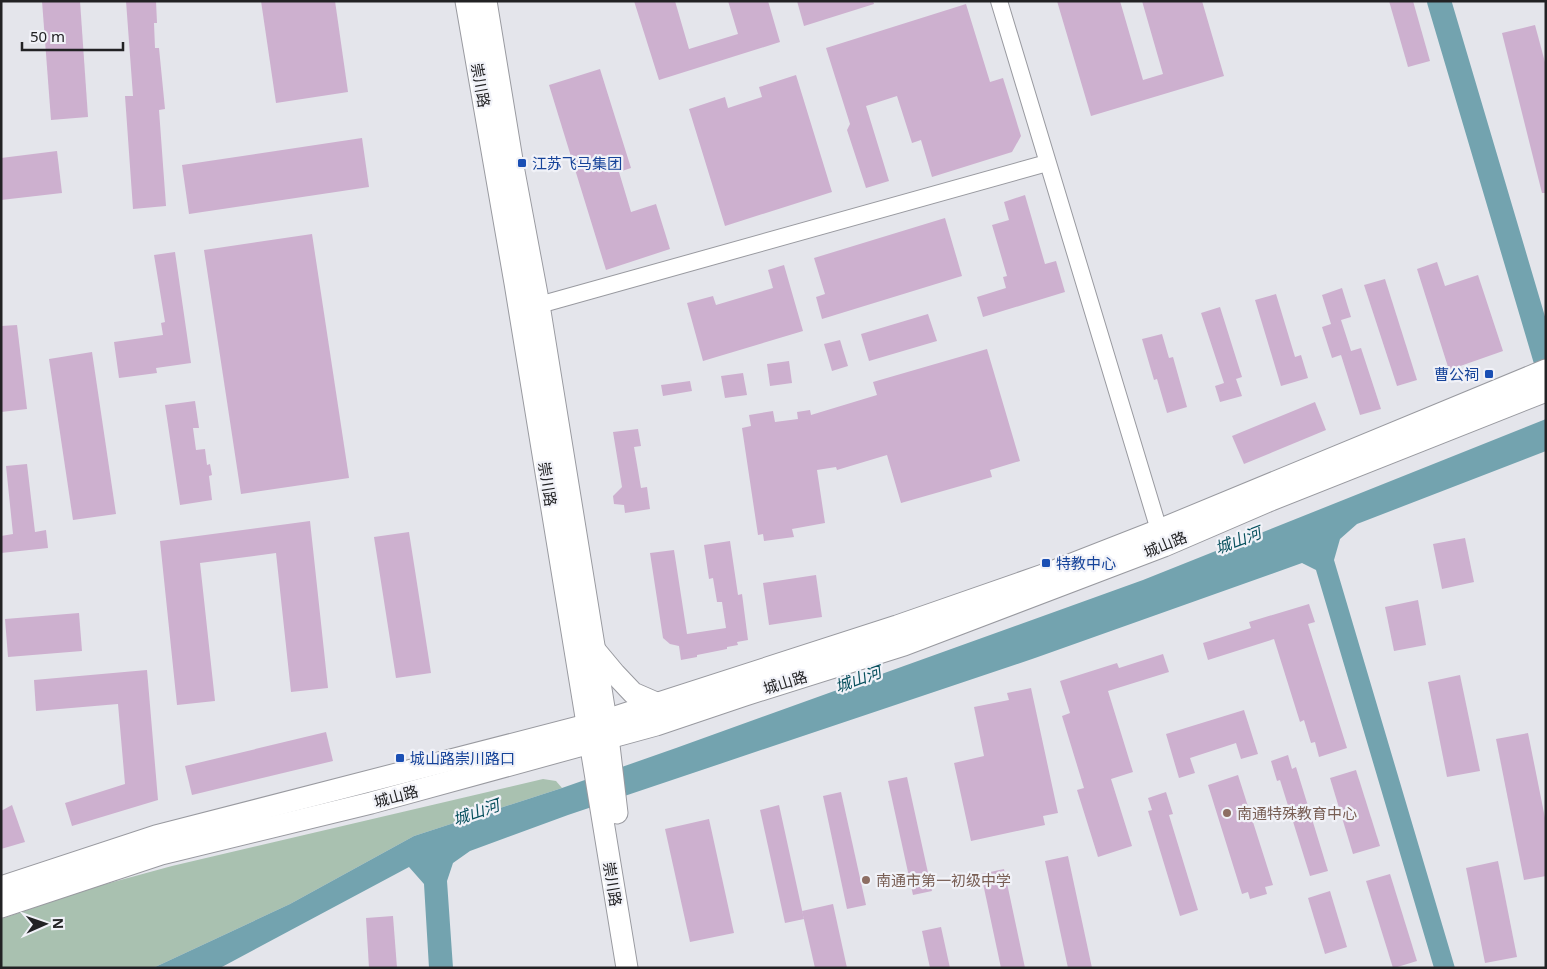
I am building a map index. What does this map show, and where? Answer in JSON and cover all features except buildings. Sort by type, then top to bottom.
[{"type":"main road","name":"崇川路","points":[[466,1],[515,283],[599,740],[610,816],[627,968]]},
{"type":"main road","name":"崇川路","points":[[486,1],[513,166],[539,305],[594,647],[599,740]]},
{"type":"main road","name":"城山路","points":[[1,907],[161,854],[371,803],[656,725],[745,694],[904,646],[1161,538],[1546,370]]},
{"type":"main road","name":"城山路","points":[[1,887],[156,836],[599,740],[656,703],[915,619],[1049,573],[1161,538],[1271,500],[1546,391]]},
{"type":"main road","points":[[594,647],[615,674],[633,692],[656,703]]},
{"type":"main road","name":"崇川路","points":[[610,816],[641,968]]},
{"type":"street","points":[[999,1],[1161,538]]},
{"type":"street","points":[[539,305],[1047,163]]},
{"type":"green space","points":[[543,779],[556,781],[562,788],[414,836],[290,904],[153,968],[1,968],[1,919],[91,888],[172,866]]},
{"type":"water","points":[[1546,419],[1546,451],[1357,524],[1340,539],[1334,560],[1455,968],[1434,968],[1316,570],[1302,563],[1035,658],[568,815],[470,851],[453,863],[447,881],[453,968],[429,968],[424,884],[409,867],[220,968],[153,968],[290,904],[414,836],[562,788],[676,748],[1143,580]]},
{"type":"waterway","points":[[1439,1],[1546,362]]},
{"type":"place","name":"江苏飞马集团","points":[[522,163]]},
{"type":"place","name":"曹公祠","points":[[1489,374]]},
{"type":"place","name":"特教中心","points":[[1046,563]]},
{"type":"place","name":"城山路崇川路口","points":[[400,758]]},
{"type":"place","name":"南通特殊教育中心","points":[[1227,813]]},
{"type":"place","name":"南通市第一初级中学","points":[[866,880]]},
{"type":"water label","name":"城山河","points":[[1238,540]]},
{"type":"water label","name":"城山河","points":[[858,679]]},
{"type":"water label","name":"城山河","points":[[476,812]]}]
